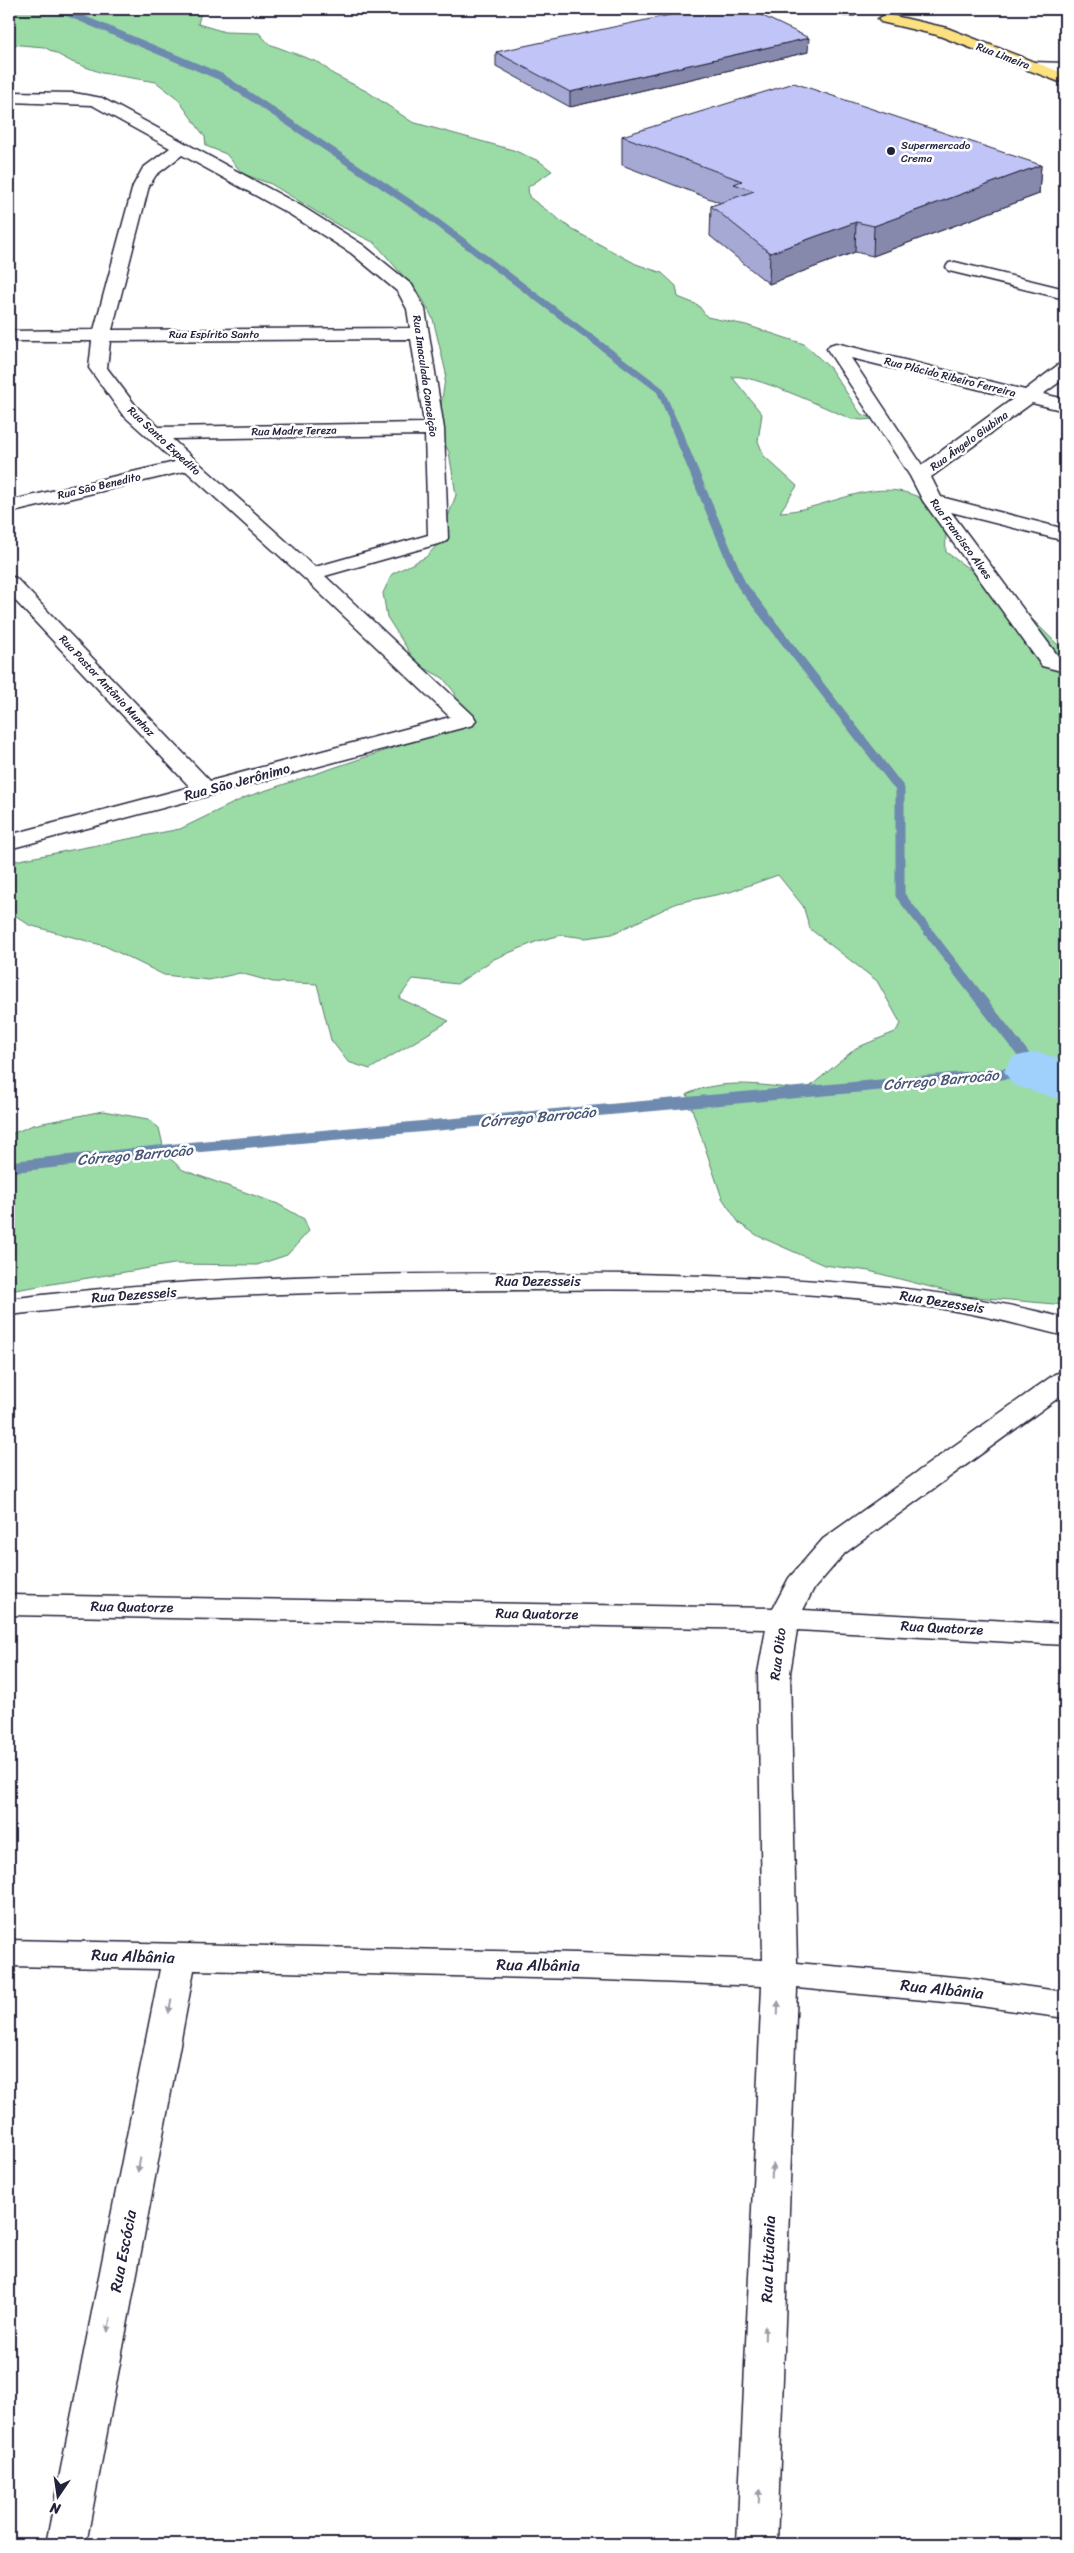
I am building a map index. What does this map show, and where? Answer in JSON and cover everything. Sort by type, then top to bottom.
[{"type":"main road","name":"Rua Limeira","points":[[886,19],[905,20],[927,14],[942,31]]},
{"type":"main road","points":[[871,15],[886,19]]},
{"type":"main road","name":"Rua Limeira","points":[[886,19],[942,31],[1065,79]]},
{"type":"street","points":[[1032,67],[1065,68]]},
{"type":"street","points":[[9,97],[65,97],[96,101],[182,148]]},
{"type":"street","name":"Rua Imaculada Conceição","points":[[182,148],[297,211],[357,249],[406,289],[416,309],[434,429],[438,538],[310,574]]},
{"type":"street","name":"Rua Santo Expedito","points":[[182,148],[149,172],[141,186],[102,335],[98,368],[129,410],[310,574],[465,720]]},
{"type":"street","points":[[954,267],[1065,294]]},
{"type":"street","name":"Rua Espírito Santo","points":[[9,336],[420,333]]},
{"type":"street","name":"Rua Plácido Ribeiro Ferreira","points":[[836,349],[1065,406]]},
{"type":"street","name":"Rua Francisco Alves","points":[[836,349],[920,476],[933,501],[1050,661],[1065,666]]},
{"type":"street","name":"Rua Ângelo Giubina","points":[[920,476],[1065,369]]},
{"type":"street","name":"Rua Madre Tereza","points":[[154,433],[434,429]]},
{"type":"street","name":"Rua São Benedito","points":[[9,507],[188,465]]},
{"type":"street","points":[[933,501],[1065,535]]},
{"type":"street","name":"Rua Pastor Antônio Munhoz","points":[[9,582],[206,790]]},
{"type":"street","name":"Rua São Jerônimo","points":[[9,842],[465,720]]},
{"type":"street","name":"Rua Dezesseis","points":[[9,1307],[62,1300],[260,1285],[550,1280],[811,1287],[930,1298],[1036,1318],[1065,1327]]},
{"type":"street","name":"Rua Oito","points":[[780,1974],[774,1673],[783,1619],[800,1585],[834,1546],[1065,1380]]},
{"type":"street","name":"Rua Quatorze","points":[[9,1605],[783,1619],[1065,1634]]},
{"type":"street","name":"Rua Albânia","points":[[9,1953],[577,1966],[780,1974],[966,1990],[1065,2006]]},
{"type":"street","name":"Rua Escócia","points":[[66,2544],[179,1958]]},
{"type":"street","name":"Rua Lituãnia","points":[[757,2544],[780,1974]]},
{"type":"green space","points":[[9,9],[204,9],[201,12],[198,24],[225,32],[259,33],[269,44],[320,63],[333,74],[368,92],[412,122],[513,150],[539,161],[552,171],[528,187],[529,197],[573,230],[636,264],[662,273],[676,286],[678,297],[698,305],[707,317],[746,325],[804,344],[830,368],[861,414],[876,419],[861,420],[849,418],[771,385],[741,377],[732,377],[762,414],[758,441],[764,456],[797,486],[780,512],[799,510],[871,491],[890,490],[908,493],[926,501],[943,518],[946,552],[1019,606],[1065,652],[1065,1305],[965,1296],[869,1271],[824,1265],[758,1236],[739,1223],[722,1198],[687,1094],[701,1089],[731,1084],[806,1090],[856,1048],[895,1032],[901,1024],[877,981],[810,929],[803,906],[778,875],[730,892],[677,903],[612,934],[586,938],[562,935],[538,941],[494,959],[457,984],[413,979],[399,998],[449,1021],[370,1069],[348,1062],[331,1040],[317,984],[273,982],[240,973],[209,980],[164,975],[105,946],[29,925],[9,911],[9,862],[180,829],[246,797],[420,739],[456,713],[455,693],[443,678],[417,664],[387,617],[383,593],[392,574],[426,557],[438,544],[456,495],[449,452],[437,431],[446,373],[433,319],[422,298],[375,243],[338,225],[271,184],[243,174],[226,154],[206,146],[205,137],[177,98],[156,82],[102,73],[72,62],[44,47],[9,44]]},
{"type":"green space","points":[[103,1111],[148,1119],[159,1128],[165,1154],[183,1170],[278,1204],[304,1219],[309,1231],[287,1255],[257,1265],[174,1264],[9,1291],[9,1135],[33,1125]]},
{"type":"building","points":[[698,9],[748,9],[809,38],[570,92],[496,52]]},
{"type":"building","points":[[794,83],[1041,165],[874,226],[856,222],[770,253],[711,206],[754,191],[734,184],[742,181],[622,136]]},
{"type":"waterway","points":[[59,9],[221,77],[426,214],[660,390],[675,425]]},
{"type":"waterway","points":[[674,424],[741,584],[900,789],[900,895],[957,969]]},
{"type":"waterway","name":"Córrego Barrocão","points":[[9,1167],[195,1147],[1036,1071],[956,968]]},
{"type":"waterway","name":"Córrego Barrocão","points":[[1036,1071],[1065,1082]]},
{"type":"place","name":"Supermercado Crema","points":[[891,151]]}]
